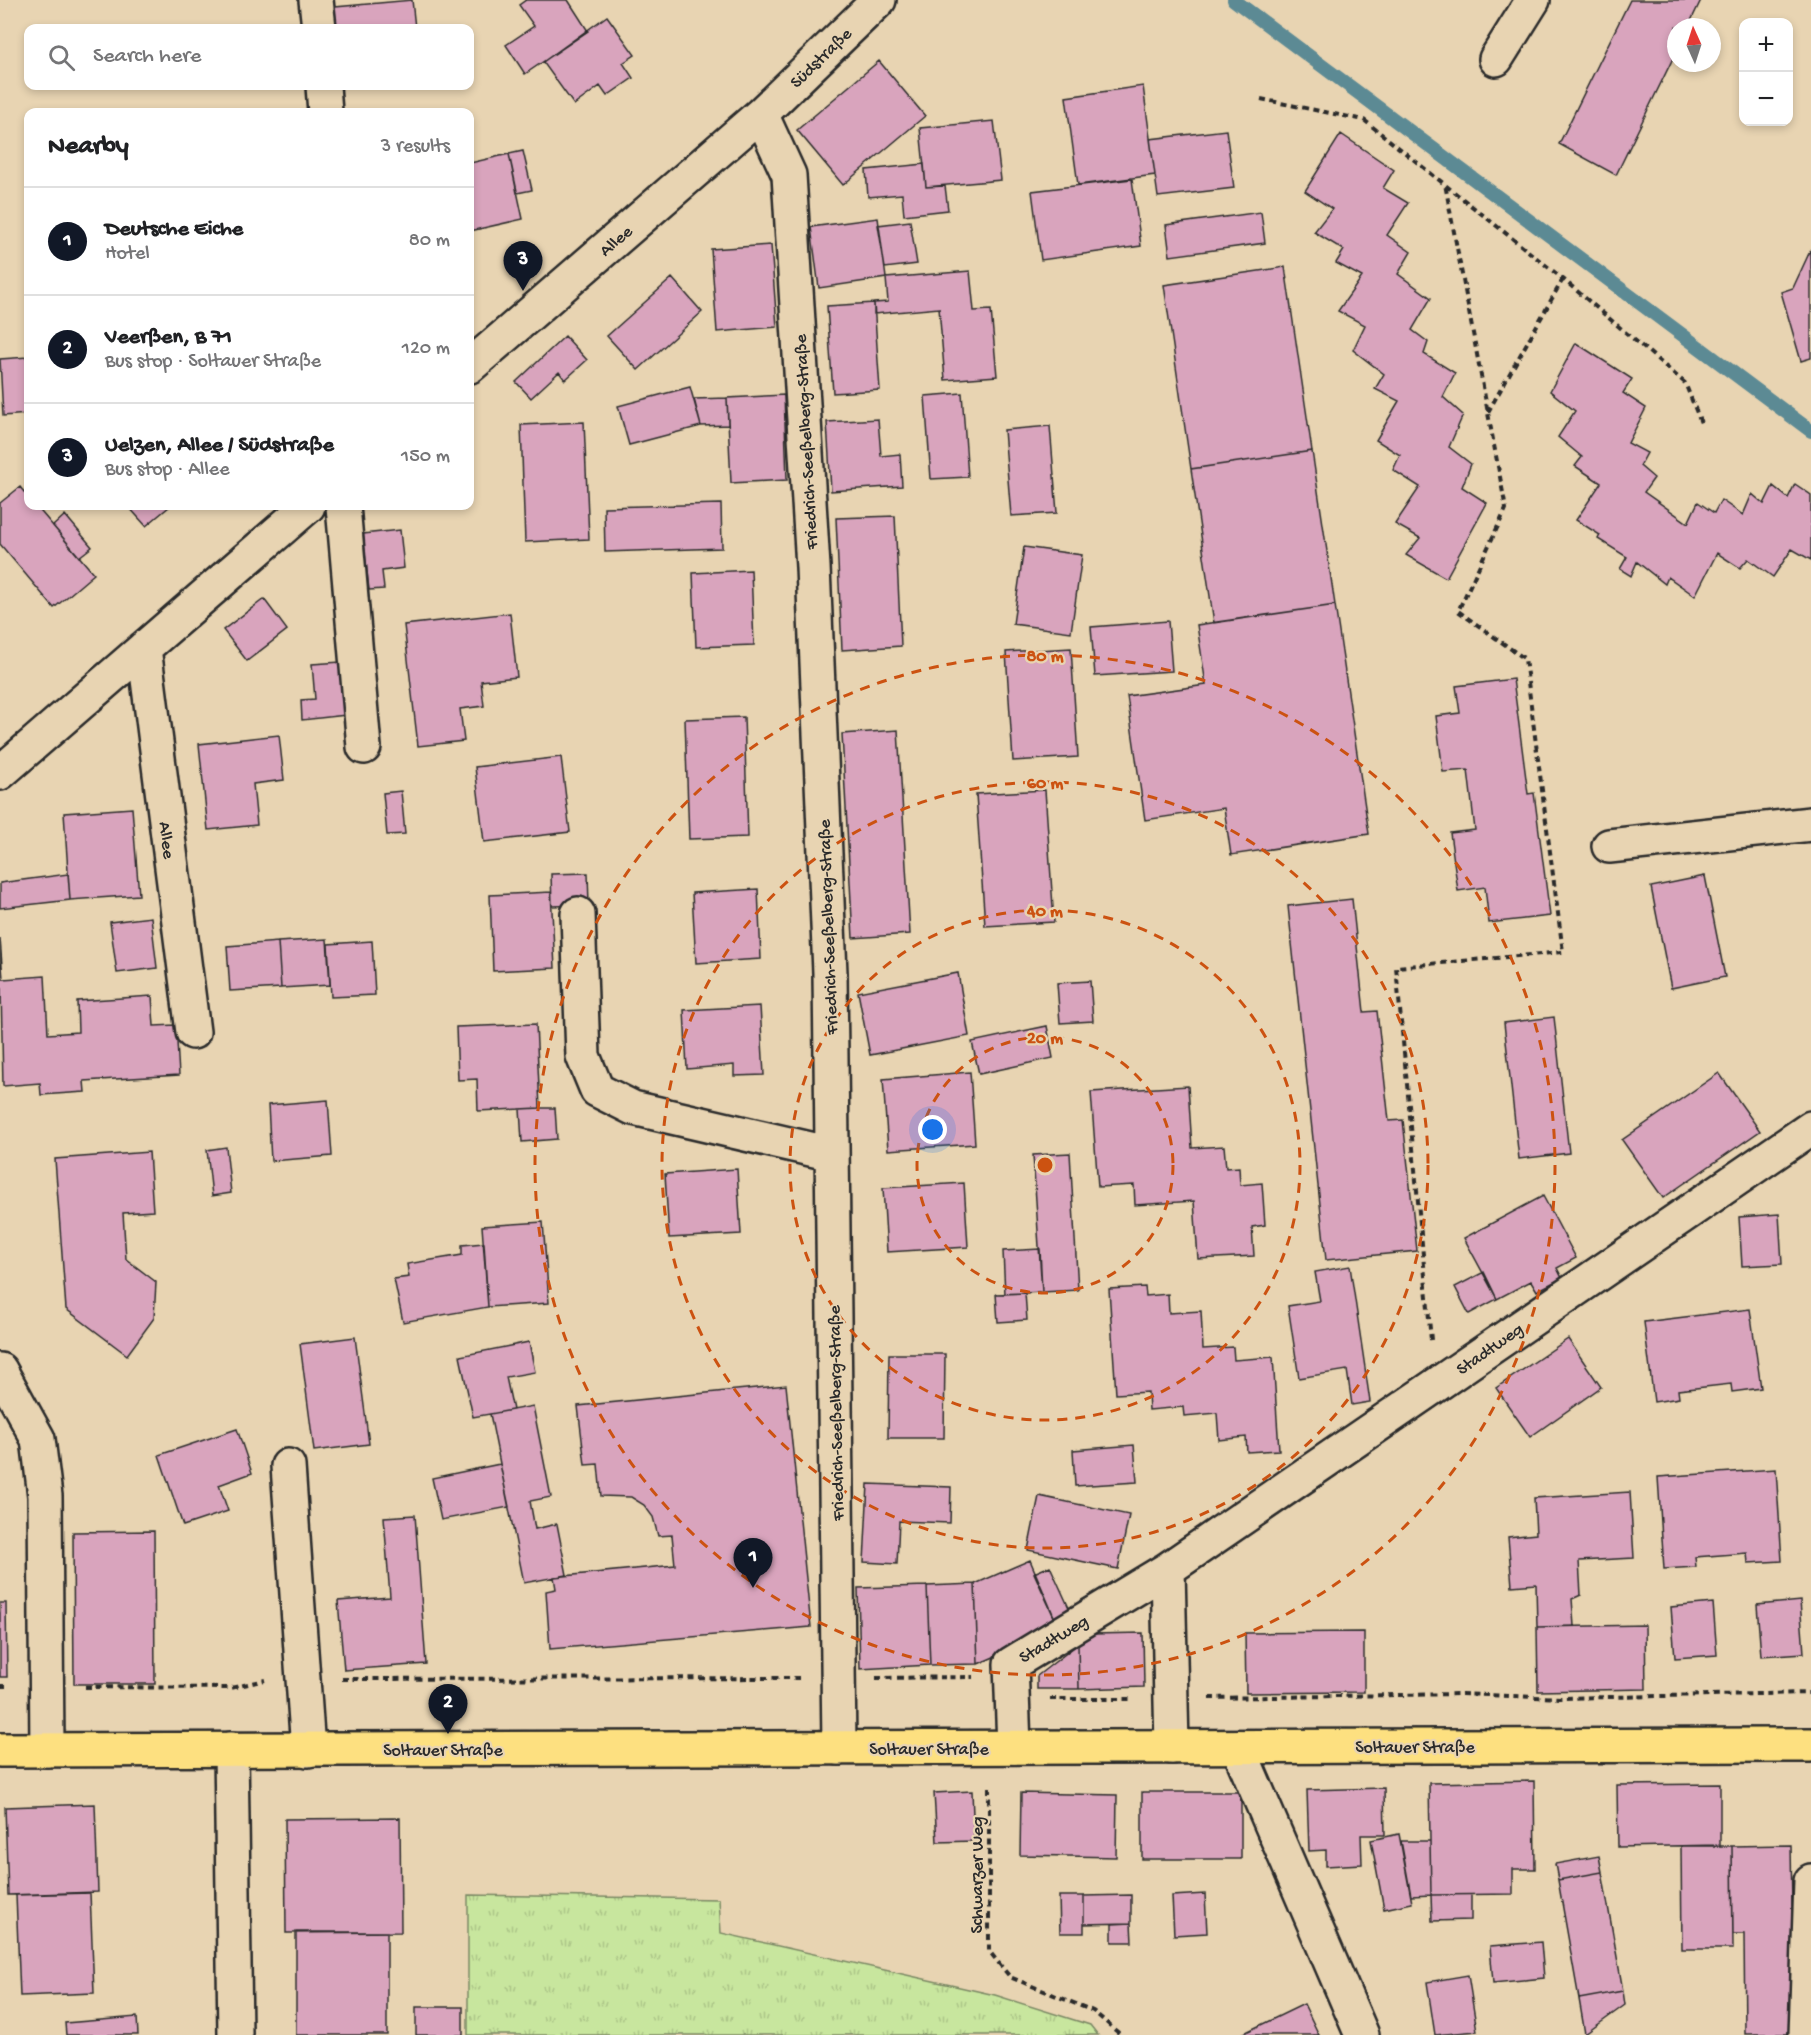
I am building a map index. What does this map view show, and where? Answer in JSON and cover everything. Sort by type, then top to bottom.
[{"type":"main road","name":"Soltauer Straße","points":[[0,1750],[1811,1745]]},
{"type":"street","points":[[316,0],[319,24]]},
{"type":"street","name":"Südstraße","points":[[761,114],[879,0]]},
{"type":"street","points":[[1496,59],[1533,0]]},
{"type":"street","points":[[323,90],[325,108]]},
{"type":"street","name":"Allee","points":[[474,363],[761,114]]},
{"type":"street","name":"Friedrich-Seeßelberg-Straße","points":[[761,114],[789,175],[814,602],[830,973],[839,1748]]},
{"type":"street","points":[[0,773],[303,510]]},
{"type":"street","points":[[343,510],[364,747]]},
{"type":"street","name":"Allee","points":[[144,648],[193,1032]]},
{"type":"street","points":[[1609,846],[1811,824]]},
{"type":"street","points":[[578,914],[583,1056],[597,1090],[633,1108],[832,1154]]},
{"type":"street","name":"Stadtweg","points":[[1002,1747],[1011,1664],[1168,1569],[1811,1128]]},
{"type":"street","points":[[0,1370],[38,1439],[45,1496],[46,1750]]},
{"type":"street","points":[[288,1466],[308,1750]]},
{"type":"street","points":[[1168,1569],[1172,1747]]},
{"type":"street","points":[[1238,1747],[1362,2035]]},
{"type":"street","points":[[231,1749],[235,2035]]},
{"type":"street","points":[[1806,2035],[1811,1881]]},
{"type":"path","points":[[1261,99],[1364,120],[1563,279],[1685,383],[1701,423]]},
{"type":"path","points":[[1435,1385],[1396,968],[1563,952],[1525,658],[1458,611],[1506,509],[1446,184]]},
{"type":"path","points":[[1488,412],[1563,279]]},
{"type":"path","points":[[0,1686],[231,1688],[259,1680],[303,1679],[1011,1676],[1036,1699],[1462,1694],[1561,1698],[1811,1693]]},
{"type":"path","name":"Schwarzer Weg","points":[[1002,1747],[989,1951],[1010,1977],[1094,2011],[1121,2035]]},
{"type":"green space","points":[[468,1895],[719,1899],[721,1933],[995,1995],[1090,2025],[1098,2035],[468,2035]]},
{"type":"building","points":[[412,0],[415,24],[336,24],[335,7]]},
{"type":"building","points":[[526,0],[568,0],[588,31],[525,74],[506,45],[534,26],[519,5]]},
{"type":"building","points":[[1630,0],[1701,0],[1692,18],[1667,18],[1667,70],[1616,175],[1559,144]]},
{"type":"building","points":[[607,16],[635,55],[623,63],[633,78],[607,96],[600,86],[574,105],[543,62]]},
{"type":"building","points":[[879,61],[925,116],[843,185],[797,130]]},
{"type":"building","points":[[1143,86],[1155,175],[1078,185],[1066,97]]},
{"type":"building","points":[[994,121],[1001,180],[926,187],[920,128]]},
{"type":"building","points":[[1226,130],[1234,188],[1158,197],[1150,139]]},
{"type":"building","points":[[1341,134],[1394,170],[1383,188],[1408,203],[1387,235],[1411,252],[1398,274],[1431,298],[1412,330],[1428,342],[1424,354],[1455,373],[1443,397],[1463,415],[1449,447],[1471,464],[1462,487],[1487,503],[1446,578],[1406,555],[1420,538],[1395,524],[1420,487],[1393,470],[1400,455],[1376,440],[1399,401],[1375,389],[1384,374],[1353,350],[1365,325],[1338,311],[1362,277],[1336,263],[1344,250],[1314,232],[1332,209],[1305,191]]},
{"type":"building","points":[[523,151],[532,190],[517,193],[509,154]]},
{"type":"building","points":[[509,154],[523,219],[474,230],[474,162]]},
{"type":"building","points":[[924,164],[926,187],[945,186],[948,210],[904,215],[902,194],[868,197],[866,170]]},
{"type":"building","points":[[1132,179],[1141,246],[1041,260],[1032,191]]},
{"type":"building","points":[[1261,212],[1265,243],[1170,256],[1166,225]]},
{"type":"building","points":[[878,218],[886,278],[819,288],[811,227]]},
{"type":"building","points":[[910,221],[917,264],[885,268],[878,225]]},
{"type":"building","points":[[771,245],[777,327],[717,332],[711,249]]},
{"type":"building","points":[[1811,249],[1811,358],[1801,361],[1781,292],[1793,288]]},
{"type":"building","points":[[1285,267],[1312,451],[1191,469],[1164,285]]},
{"type":"building","points":[[970,271],[974,311],[991,310],[997,376],[945,380],[939,308],[874,314],[874,303],[888,302],[886,278]]},
{"type":"building","points":[[672,278],[702,312],[638,370],[607,336]]},
{"type":"building","points":[[874,303],[880,390],[833,393],[827,306]]},
{"type":"building","points":[[565,336],[587,360],[565,380],[559,372],[531,398],[516,382]]},
{"type":"building","points":[[1576,343],[1632,379],[1623,393],[1646,408],[1628,443],[1647,453],[1640,466],[1654,478],[1644,492],[1688,523],[1698,502],[1714,513],[1721,500],[1743,515],[1752,494],[1764,504],[1773,486],[1788,498],[1795,484],[1811,495],[1811,560],[1792,549],[1773,577],[1748,559],[1740,568],[1717,553],[1695,596],[1668,577],[1665,584],[1637,562],[1631,576],[1620,569],[1627,557],[1598,539],[1600,535],[1576,520],[1601,483],[1575,466],[1582,457],[1558,437],[1575,411],[1550,391]]},
{"type":"building","points":[[24,357],[24,414],[3,416],[0,359]]},
{"type":"building","points":[[690,387],[701,426],[629,445],[618,406]]},
{"type":"building","points":[[962,393],[968,477],[931,479],[925,396]]},
{"type":"building","points":[[784,395],[787,480],[731,483],[727,398]]},
{"type":"building","points":[[727,398],[728,425],[701,426],[694,399]]},
{"type":"building","points":[[878,419],[881,456],[900,454],[902,486],[831,491],[827,422]]},
{"type":"building","points":[[584,422],[589,539],[525,542],[521,425]]},
{"type":"building","points":[[1050,426],[1057,513],[1011,516],[1004,430]]},
{"type":"building","points":[[1312,451],[1335,605],[1214,623],[1191,469]]},
{"type":"building","points":[[20,487],[24,492],[24,510],[39,510],[94,574],[54,608],[0,544],[0,503]]},
{"type":"building","points":[[721,504],[722,548],[605,552],[604,507]]},
{"type":"building","points":[[132,510],[165,510],[146,526]]},
{"type":"building","points":[[65,515],[92,547],[79,557],[53,526]]},
{"type":"building","points":[[895,516],[901,646],[842,650],[836,518]]},
{"type":"building","points":[[400,530],[404,568],[382,571],[384,589],[369,590],[363,534]]},
{"type":"building","points":[[1024,547],[1082,555],[1071,632],[1013,624]]},
{"type":"building","points":[[751,570],[754,645],[696,647],[693,573]]},
{"type":"building","points":[[264,599],[287,630],[247,661],[223,630]]},
{"type":"building","points":[[1335,605],[1369,834],[1231,855],[1224,808],[1145,820],[1127,696],[1206,685],[1197,625]]},
{"type":"building","points":[[510,613],[517,677],[481,681],[484,706],[460,709],[464,741],[418,746],[404,625]]},
{"type":"building","points":[[1168,621],[1172,671],[1095,676],[1091,627]]},
{"type":"building","points":[[1071,648],[1078,757],[1013,761],[1006,652]]},
{"type":"building","points":[[341,662],[346,715],[302,720],[301,700],[315,699],[312,664]]},
{"type":"building","points":[[1513,679],[1528,794],[1534,793],[1550,916],[1489,923],[1485,887],[1458,891],[1450,833],[1475,830],[1468,770],[1443,772],[1436,716],[1460,713],[1456,686]]},
{"type":"building","points":[[744,717],[748,837],[689,839],[685,719]]},
{"type":"building","points":[[898,730],[910,934],[853,938],[842,734]]},
{"type":"building","points":[[279,735],[284,780],[253,784],[257,825],[208,830],[199,744]]},
{"type":"building","points":[[561,757],[570,832],[484,842],[475,767]]},
{"type":"building","points":[[1045,790],[1054,922],[985,926],[976,794]]},
{"type":"building","points":[[401,791],[405,834],[387,835],[383,793]]},
{"type":"building","points":[[132,808],[139,895],[70,900],[64,813]]},
{"type":"building","points":[[588,873],[589,905],[552,906],[551,874]]},
{"type":"building","points":[[68,874],[70,900],[0,908],[0,883]]},
{"type":"building","points":[[1705,876],[1725,977],[1671,988],[1651,887]]},
{"type":"building","points":[[758,889],[761,959],[696,963],[692,893]]},
{"type":"building","points":[[551,892],[555,968],[493,971],[490,895]]},
{"type":"building","points":[[1352,899],[1364,1012],[1377,1011],[1389,1121],[1403,1120],[1417,1251],[1326,1260],[1288,906]]},
{"type":"building","points":[[151,917],[157,968],[117,973],[110,922]]},
{"type":"building","points":[[0,938],[3,979],[45,976],[48,1034],[78,1032],[77,1001],[152,996],[154,1026],[176,1025],[179,1075],[84,1081],[85,1092],[41,1095],[40,1083],[3,1086]]},
{"type":"building","points":[[327,939],[330,985],[281,988],[278,942]]},
{"type":"building","points":[[372,941],[375,995],[331,997],[328,944]]},
{"type":"building","points":[[278,942],[281,988],[230,991],[227,946]]},
{"type":"building","points":[[958,973],[969,1036],[870,1055],[858,992]]},
{"type":"building","points":[[1090,981],[1093,1021],[1060,1023],[1057,983]]},
{"type":"building","points":[[760,1006],[764,1075],[734,1076],[734,1065],[687,1069],[684,1010]]},
{"type":"building","points":[[1554,1017],[1569,1153],[1519,1159],[1504,1023]]},
{"type":"building","points":[[536,1024],[540,1108],[478,1111],[477,1079],[458,1080],[456,1027]]},
{"type":"building","points":[[1047,1026],[1053,1058],[979,1074],[972,1042]]},
{"type":"building","points":[[970,1072],[975,1144],[888,1150],[883,1079]]},
{"type":"building","points":[[1719,1073],[1760,1131],[1663,1198],[1622,1140]]},
{"type":"building","points":[[1188,1086],[1192,1148],[1224,1146],[1226,1168],[1239,1167],[1240,1185],[1262,1183],[1265,1225],[1252,1227],[1254,1256],[1198,1259],[1194,1201],[1135,1205],[1134,1185],[1098,1187],[1091,1092]]},
{"type":"building","points":[[328,1100],[332,1156],[271,1161],[268,1105]]},
{"type":"building","points":[[555,1108],[557,1139],[522,1142],[520,1109]]},
{"type":"building","points":[[226,1147],[231,1193],[212,1196],[207,1150]]},
{"type":"building","points":[[149,1152],[153,1211],[123,1213],[126,1259],[156,1282],[154,1318],[127,1355],[66,1309],[55,1159]]},
{"type":"building","points":[[1070,1153],[1078,1290],[1042,1292],[1033,1155]]},
{"type":"building","points":[[737,1169],[741,1234],[669,1238],[665,1174]]},
{"type":"building","points":[[964,1183],[968,1247],[887,1252],[883,1188]]},
{"type":"building","points":[[1543,1196],[1576,1258],[1557,1268],[1562,1278],[1537,1291],[1531,1281],[1497,1299],[1464,1238]]},
{"type":"building","points":[[1779,1214],[1782,1264],[1742,1266],[1739,1217]]},
{"type":"building","points":[[543,1222],[549,1303],[488,1307],[482,1226]]},
{"type":"building","points":[[484,1243],[488,1307],[403,1322],[394,1279],[409,1277],[407,1264],[462,1255],[462,1245]]},
{"type":"building","points":[[1040,1249],[1042,1292],[1005,1294],[1003,1251]]},
{"type":"building","points":[[1350,1266],[1370,1402],[1352,1405],[1347,1370],[1299,1378],[1288,1306],[1320,1301],[1315,1272]]},
{"type":"building","points":[[1484,1272],[1497,1299],[1469,1314],[1455,1287]]},
{"type":"building","points":[[1145,1287],[1146,1296],[1168,1294],[1169,1313],[1201,1311],[1203,1349],[1233,1347],[1234,1360],[1273,1357],[1279,1450],[1247,1452],[1246,1437],[1219,1440],[1217,1413],[1184,1416],[1183,1407],[1149,1410],[1148,1392],[1116,1394],[1109,1289]]},
{"type":"building","points":[[1025,1293],[1027,1320],[998,1322],[996,1294]]},
{"type":"building","points":[[1750,1309],[1761,1388],[1732,1392],[1731,1384],[1678,1390],[1679,1398],[1654,1402],[1644,1322]]},
{"type":"building","points":[[355,1337],[369,1444],[314,1451],[300,1344]]},
{"type":"building","points":[[1568,1339],[1601,1387],[1530,1437],[1496,1388]]},
{"type":"building","points":[[529,1342],[535,1372],[506,1377],[513,1410],[473,1417],[460,1356]]},
{"type":"building","points":[[889,1354],[945,1354],[944,1438],[888,1438]]},
{"type":"building","points":[[786,1385],[811,1627],[550,1649],[546,1591],[556,1589],[554,1577],[675,1565],[672,1535],[658,1536],[653,1517],[644,1505],[631,1497],[601,1496],[598,1464],[585,1465],[578,1406]]},
{"type":"building","points":[[533,1406],[551,1497],[530,1501],[535,1529],[557,1524],[567,1575],[524,1583],[490,1414]]},
{"type":"building","points":[[237,1429],[252,1473],[219,1485],[228,1511],[183,1526],[159,1455]]},
{"type":"building","points":[[1134,1445],[1137,1482],[1075,1486],[1073,1450]]},
{"type":"building","points":[[500,1464],[509,1507],[441,1520],[432,1478]]},
{"type":"building","points":[[1776,1469],[1782,1561],[1748,1563],[1747,1553],[1695,1557],[1696,1567],[1664,1569],[1658,1477]]},
{"type":"building","points":[[868,1484],[951,1487],[950,1523],[899,1521],[897,1564],[864,1562]]},
{"type":"building","points":[[1630,1492],[1634,1558],[1579,1561],[1581,1595],[1572,1599],[1574,1626],[1537,1627],[1536,1584],[1512,1586],[1508,1537],[1536,1534],[1534,1498]]},
{"type":"building","points":[[1039,1496],[1129,1515],[1118,1569],[1028,1550]]},
{"type":"building","points":[[415,1515],[426,1664],[344,1670],[338,1601],[390,1597],[384,1517]]},
{"type":"building","points":[[154,1531],[155,1684],[74,1684],[73,1532]]},
{"type":"building","points":[[1030,1560],[1059,1628],[978,1664],[975,1584]]},
{"type":"building","points":[[1050,1566],[1075,1621],[1059,1628],[1034,1573]]},
{"type":"building","points":[[975,1584],[978,1664],[930,1665],[927,1586]]},
{"type":"building","points":[[927,1586],[930,1665],[860,1669],[858,1588]]},
{"type":"building","points":[[1800,1601],[1804,1653],[1761,1656],[1757,1605]]},
{"type":"building","points":[[0,1603],[6,1603],[7,1677],[0,1677]]},
{"type":"building","points":[[1713,1603],[1717,1655],[1675,1658],[1671,1607]]},
{"type":"building","points":[[1645,1625],[1646,1689],[1538,1691],[1537,1627]]},
{"type":"building","points":[[1364,1632],[1364,1692],[1246,1693],[1245,1633]]},
{"type":"building","points":[[1143,1633],[1144,1687],[1079,1689],[1078,1644],[1092,1634]]},
{"type":"building","points":[[1078,1644],[1079,1689],[1037,1689],[1037,1676]]},
{"type":"building","points":[[1534,1781],[1535,1869],[1513,1869],[1513,1894],[1431,1895],[1429,1783]]},
{"type":"building","points":[[1720,1784],[1720,1845],[1618,1847],[1617,1785]]},
{"type":"building","points":[[1384,1788],[1385,1835],[1361,1835],[1362,1864],[1326,1866],[1326,1850],[1309,1851],[1307,1790]]},
{"type":"building","points":[[972,1791],[974,1841],[937,1842],[934,1793]]},
{"type":"building","points":[[1142,1792],[1241,1792],[1241,1859],[1142,1859]]},
{"type":"building","points":[[1021,1793],[1117,1795],[1116,1857],[1020,1855]]},
{"type":"building","points":[[95,1804],[98,1892],[8,1895],[5,1807]]},
{"type":"building","points":[[400,1818],[401,1932],[286,1933],[285,1819]]},
{"type":"building","points":[[1399,1834],[1412,1903],[1384,1909],[1371,1840]]},
{"type":"building","points":[[1401,1841],[1430,1841],[1431,1895],[1411,1896]]},
{"type":"building","points":[[1791,1845],[1794,2034],[1745,2034],[1744,1934],[1733,1934],[1732,1846]]},
{"type":"building","points":[[1681,1846],[1732,1846],[1733,1949],[1682,1949]]},
{"type":"building","points":[[1599,1856],[1602,1872],[1558,1880],[1555,1864]]},
{"type":"building","points":[[1602,1872],[1623,1991],[1579,1999],[1558,1880]]},
{"type":"building","points":[[90,1893],[94,1993],[20,1996],[16,1895]]},
{"type":"building","points":[[1205,1894],[1207,1933],[1174,1935],[1172,1896]]},
{"type":"building","points":[[1131,1895],[1131,1923],[1084,1924],[1084,1896]]},
{"type":"building","points":[[1431,1895],[1471,1895],[1471,1920],[1432,1921]]},
{"type":"building","points":[[1059,1896],[1084,1896],[1084,1933],[1060,1933]]},
{"type":"building","points":[[1131,1923],[1132,1942],[1112,1942],[1112,1924]]},
{"type":"building","points":[[296,1932],[387,1932],[387,2035],[296,2035]]},
{"type":"building","points":[[1541,1942],[1544,1978],[1493,1983],[1490,1946]]},
{"type":"building","points":[[1468,1975],[1477,2031],[1435,2035],[1427,1982]]},
{"type":"building","points":[[1623,1991],[1625,2005],[1585,2034],[1579,1999]]},
{"type":"building","points":[[1304,2004],[1319,2035],[1242,2035],[1242,2034]]},
{"type":"building","points":[[416,2007],[463,2007],[463,2035],[416,2035]]},
{"type":"building","points":[[137,2017],[138,2035],[66,2035],[65,2023]]},
{"type":"waterway","points":[[1234,0],[1811,431]]},
{"type":"place","name":"Uelzen, Allee / Südstraße","points":[[523,291]]},
{"type":"place","name":"Deutsche Eiche","points":[[753,1588]]},
{"type":"place","name":"Veerßen, B 71","points":[[448,1734]]}]
